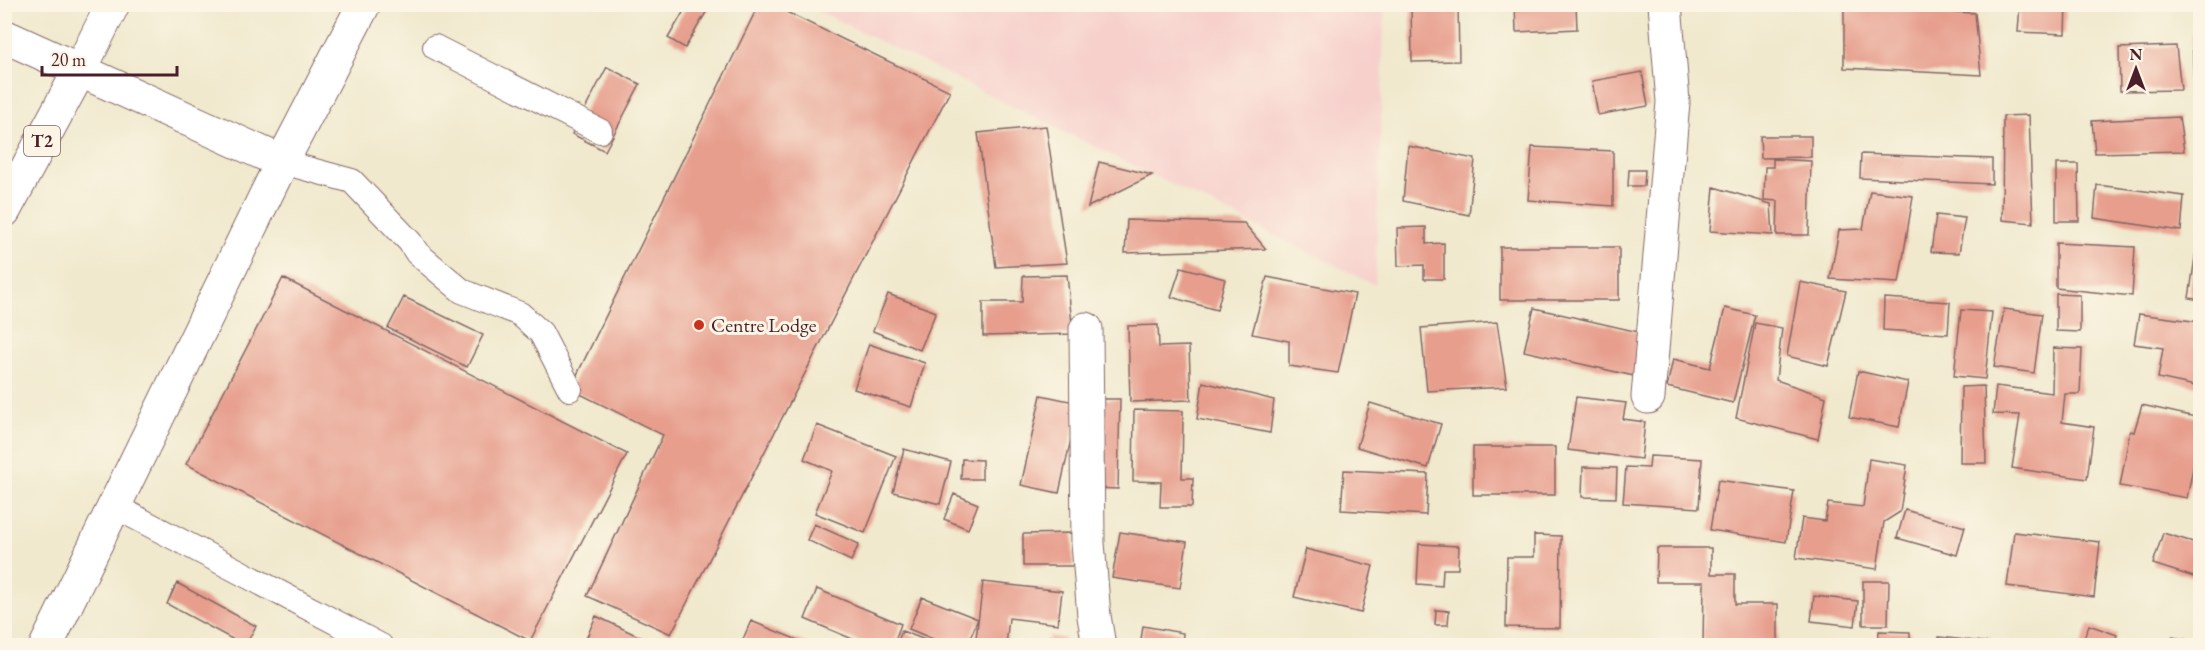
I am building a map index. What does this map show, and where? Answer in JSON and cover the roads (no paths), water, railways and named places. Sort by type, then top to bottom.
[{"type":"street","name":"T2","points":[[4,211],[113,4]]},
{"type":"street","points":[[46,645],[282,162],[364,4]]},
{"type":"street","points":[[1648,398],[1673,102],[1665,4]]},
{"type":"street","points":[[4,36],[282,162]]},
{"type":"street","points":[[1086,329],[1088,543],[1094,616],[1099,645]]},
{"type":"lane","points":[[435,47],[600,131]]},
{"type":"lane","points":[[282,162],[352,181],[410,242],[417,253],[462,291],[519,315],[541,333],[570,389]]},
{"type":"lane","points":[[114,506],[381,645]]},
{"type":"place","name":"Centre Lodge","points":[[699,325]]}]
